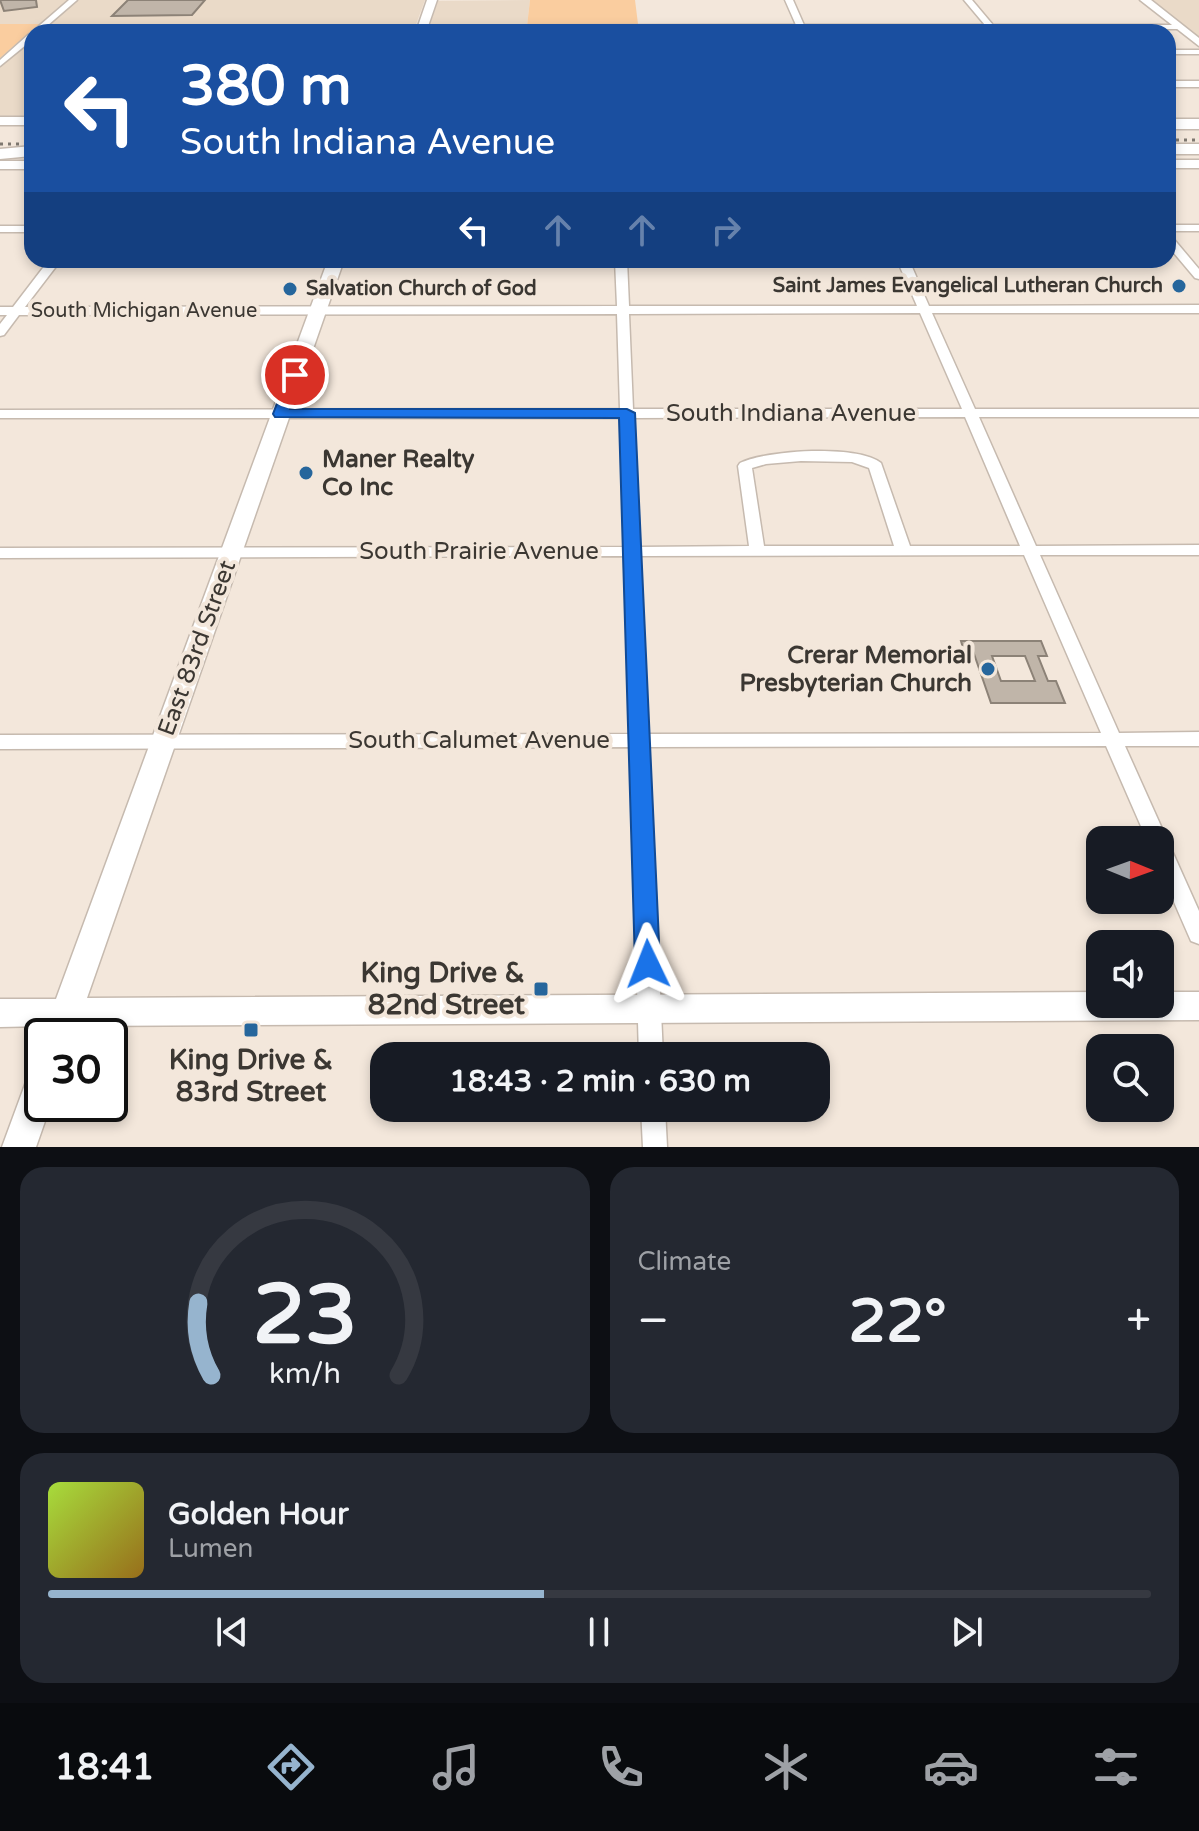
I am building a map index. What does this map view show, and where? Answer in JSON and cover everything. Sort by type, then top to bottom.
[{"type":"highway","points":[[1176,127],[1198,141]]},
{"type":"highway","points":[[1176,135],[1198,141]]},
{"type":"highway","points":[[1,139],[24,137]]},
{"type":"highway","points":[[1,139],[24,147]]},
{"type":"highway","points":[[1176,147],[1198,141]]},
{"type":"highway","points":[[1176,157],[1198,141]]},
{"type":"street","points":[[45,24],[73,0]]},
{"type":"street","points":[[423,24],[432,0]]},
{"type":"street","points":[[789,0],[800,24]]},
{"type":"street","points":[[968,0],[988,24]]},
{"type":"street","points":[[1145,0],[1175,24]]},
{"type":"street","points":[[638,23],[679,24]]},
{"type":"street","points":[[1176,25],[1199,43]]},
{"type":"street","points":[[0,64],[24,43]]},
{"type":"street","points":[[1176,52],[1199,52]]},
{"type":"street","points":[[1176,84],[1199,84]]},
{"type":"street","points":[[1,139],[24,126]]},
{"type":"street","points":[[0,165],[24,165]]},
{"type":"street","points":[[1176,228],[1199,228]]},
{"type":"street","points":[[0,229],[24,229]]},
{"type":"street","points":[[1176,249],[1199,276]]},
{"type":"street","points":[[0,332],[49,268]]},
{"type":"street","name":"East 83rd Street","points":[[65,1018],[333,268]]},
{"type":"street","points":[[621,268],[650,1042]]},
{"type":"street","points":[[907,268],[1151,826]]},
{"type":"street","name":"South Michigan Avenue","points":[[0,311],[1199,309]]},
{"type":"street","name":"South Indiana Avenue","points":[[0,414],[1199,413]]},
{"type":"street","points":[[757,550],[745,466],[757,458],[858,458],[873,463],[877,468],[903,550]]},
{"type":"street","name":"South Prairie Avenue","points":[[0,553],[1199,550]]},
{"type":"street","name":"South Calumet Avenue","points":[[0,742],[1199,739]]},
{"type":"street","points":[[1174,878],[1199,935]]},
{"type":"street","points":[[128,1023],[649,1007],[1199,1006]]},
{"type":"street","points":[[0,1013],[26,1018]]},
{"type":"street","points":[[19,1147],[28,1122]]},
{"type":"street","points":[[654,1122],[655,1147]]},
{"type":"shaded area","points":[[0,0],[425,0],[416,24],[0,24]]},
{"type":"shaded area","points":[[530,0],[527,24],[430,24],[438,1]]},
{"type":"shaded area","points":[[530,0],[635,0],[638,24],[527,24]]},
{"type":"shaded area","points":[[1152,0],[1199,0],[1199,37],[1176,19]]},
{"type":"shaded area","points":[[0,24],[24,24],[24,37],[0,58]]},
{"type":"shaded area","points":[[24,37],[24,118],[0,118],[0,58]]},
{"type":"building","points":[[0,0],[36,0],[37,7],[4,11]]},
{"type":"building","points":[[128,0],[205,0],[192,15],[112,16]]},
{"type":"building","name":"Crerar Memorial Presbyterian Church","points":[[961,641],[1041,641],[1047,656],[1038,656],[1048,681],[1056,681],[1065,703],[991,703],[973,651],[964,651]],"holes":[[[992,656],[1025,656],[1035,681],[1001,681]]]},
{"type":"railway","points":[[1176,140],[1199,140]]},
{"type":"railway","points":[[0,144],[24,144]]},
{"type":"place","name":"Saint James Evangelical Lutheran Church","points":[[1179,286]]},
{"type":"place","name":"Salvation Church of God","points":[[290,289]]},
{"type":"place","name":"Maner Realty Co Inc","points":[[306,473]]},
{"type":"place","name":"Crerar Memorial Presbyterian Church","points":[[988,669]]},
{"type":"place","name":"King Drive & 82nd Street","points":[[541,989]]},
{"type":"place","name":"King Drive & 83rd Street","points":[[251,1030]]},
{"type":"route","points":[[295,375],[281,414],[627,413],[648,964]]}]
